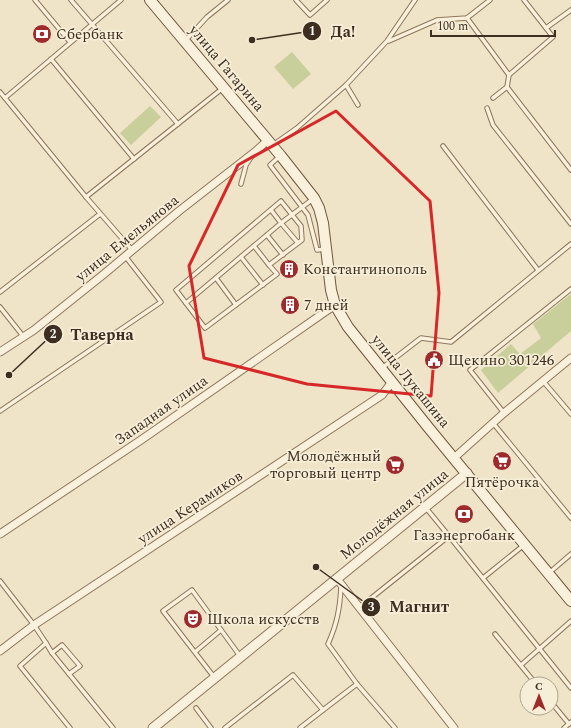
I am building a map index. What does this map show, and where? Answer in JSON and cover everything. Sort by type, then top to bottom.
[{"type":"main road","name":"улица Гагарина","points":[[150,0],[281,156]]},
{"type":"main road","name":"улица Лукашина","points":[[281,156],[314,198],[319,208],[323,223],[331,290],[335,305],[348,327],[571,601]]},
{"type":"street","name":"улица Емельянова","points":[[0,352],[40,325],[179,211],[256,151],[270,143]]},
{"type":"street","name":"Западная улица","points":[[0,534],[141,440],[335,305]]},
{"type":"street","points":[[454,458],[504,413],[571,358]]},
{"type":"street","name":"улица Керамиков","points":[[0,651],[34,625],[382,395],[392,382]]},
{"type":"street","name":"Молодёжная улица","points":[[154,728],[214,678],[339,582],[466,473]]},
{"type":"street","points":[[339,582],[454,728]]},
{"type":"lane","points":[[35,0],[70,42]]},
{"type":"lane","points":[[71,0],[178,124]]},
{"type":"lane","points":[[5,98],[121,0]]},
{"type":"lane","points":[[185,41],[207,17],[228,0]]},
{"type":"lane","points":[[296,0],[310,15],[327,0]]},
{"type":"lane","points":[[270,143],[297,128],[346,86],[388,41],[415,0]]},
{"type":"lane","points":[[388,41],[437,20],[467,18],[490,0]]},
{"type":"lane","points":[[493,98],[507,87],[509,75],[553,37],[524,0]]},
{"type":"lane","points":[[546,28],[571,10]]},
{"type":"lane","points":[[467,18],[509,75]]},
{"type":"lane","points":[[51,59],[134,159]]},
{"type":"lane","points":[[346,86],[358,105]]},
{"type":"lane","points":[[507,87],[571,170]]},
{"type":"lane","points":[[86,198],[224,88]]},
{"type":"lane","points":[[0,92],[86,198],[132,251]]},
{"type":"lane","points":[[487,108],[492,125],[571,224]]},
{"type":"lane","points":[[443,146],[538,270]]},
{"type":"lane","points":[[241,184],[246,165],[256,151]]},
{"type":"lane","points":[[281,156],[270,165],[308,215],[317,250],[326,249]]},
{"type":"lane","points":[[186,303],[281,223],[314,198]]},
{"type":"lane","points":[[254,246],[269,265],[277,274],[205,328],[176,290],[281,201],[301,226],[302,240],[269,265]]},
{"type":"lane","points":[[271,210],[298,243]]},
{"type":"lane","points":[[0,292],[100,214]]},
{"type":"lane","points":[[267,235],[283,255]]},
{"type":"lane","points":[[381,368],[420,338],[450,342],[571,244]]},
{"type":"lane","points":[[0,412],[161,302],[125,256]]},
{"type":"lane","points":[[241,257],[263,285]]},
{"type":"lane","points":[[216,278],[236,305]]},
{"type":"lane","points":[[504,413],[470,370],[571,289]]},
{"type":"lane","points":[[0,306],[23,336]]},
{"type":"lane","points":[[543,381],[571,414]]},
{"type":"lane","points":[[493,424],[571,518]]},
{"type":"lane","points":[[425,507],[571,688]]},
{"type":"lane","points":[[359,608],[449,536]]},
{"type":"lane","points":[[483,578],[525,544]]},
{"type":"lane","points":[[548,573],[571,554]]},
{"type":"lane","points":[[0,581],[34,625],[52,653],[113,728]]},
{"type":"lane","points":[[339,582],[340,608],[336,627],[328,644],[357,684],[395,728]]},
{"type":"lane","points":[[214,678],[163,611],[192,590],[241,657]]},
{"type":"lane","points":[[521,665],[571,621]]},
{"type":"lane","points":[[195,652],[221,630]]},
{"type":"lane","points":[[495,634],[530,676]]},
{"type":"lane","points":[[46,643],[20,666],[70,728]]},
{"type":"lane","points":[[52,653],[62,645],[80,666],[69,674]]},
{"type":"lane","points":[[225,728],[293,675],[323,710]]},
{"type":"lane","points":[[300,728],[357,684]]},
{"type":"lane","points":[[196,708],[211,728]]},
{"type":"lane","points":[[559,711],[570,723],[564,728]]},
{"type":"highlighted area","points":[[336,111],[430,201],[439,293],[431,396],[307,384],[204,358],[189,266],[238,165]]},
{"type":"green space","points":[[292,52],[311,74],[293,89],[274,67]]},
{"type":"green space","points":[[150,106],[161,117],[131,145],[120,133]]},
{"type":"green space","points":[[571,294],[571,331],[498,393],[481,370],[511,344],[520,354],[541,338],[533,324]]},
{"type":"place","name":"Сбербанк","points":[[42,34]]},
{"type":"place","name":"Да!","points":[[252,40]]},
{"type":"place","name":"Константинополь","points":[[289,269]]},
{"type":"place","name":"7 дней","points":[[290,305]]},
{"type":"place","name":"Щекино 301246","points":[[434,360]]},
{"type":"place","name":"Таверна","points":[[9,375]]},
{"type":"place","name":"Пятёрочка","points":[[502,461]]},
{"type":"place","name":"Молодёжный торговый центр","points":[[395,465]]},
{"type":"place","name":"Газэнергобанк","points":[[464,514]]},
{"type":"place","name":"Магнит","points":[[316,567]]},
{"type":"place","name":"Школа искусств","points":[[193,619]]}]
